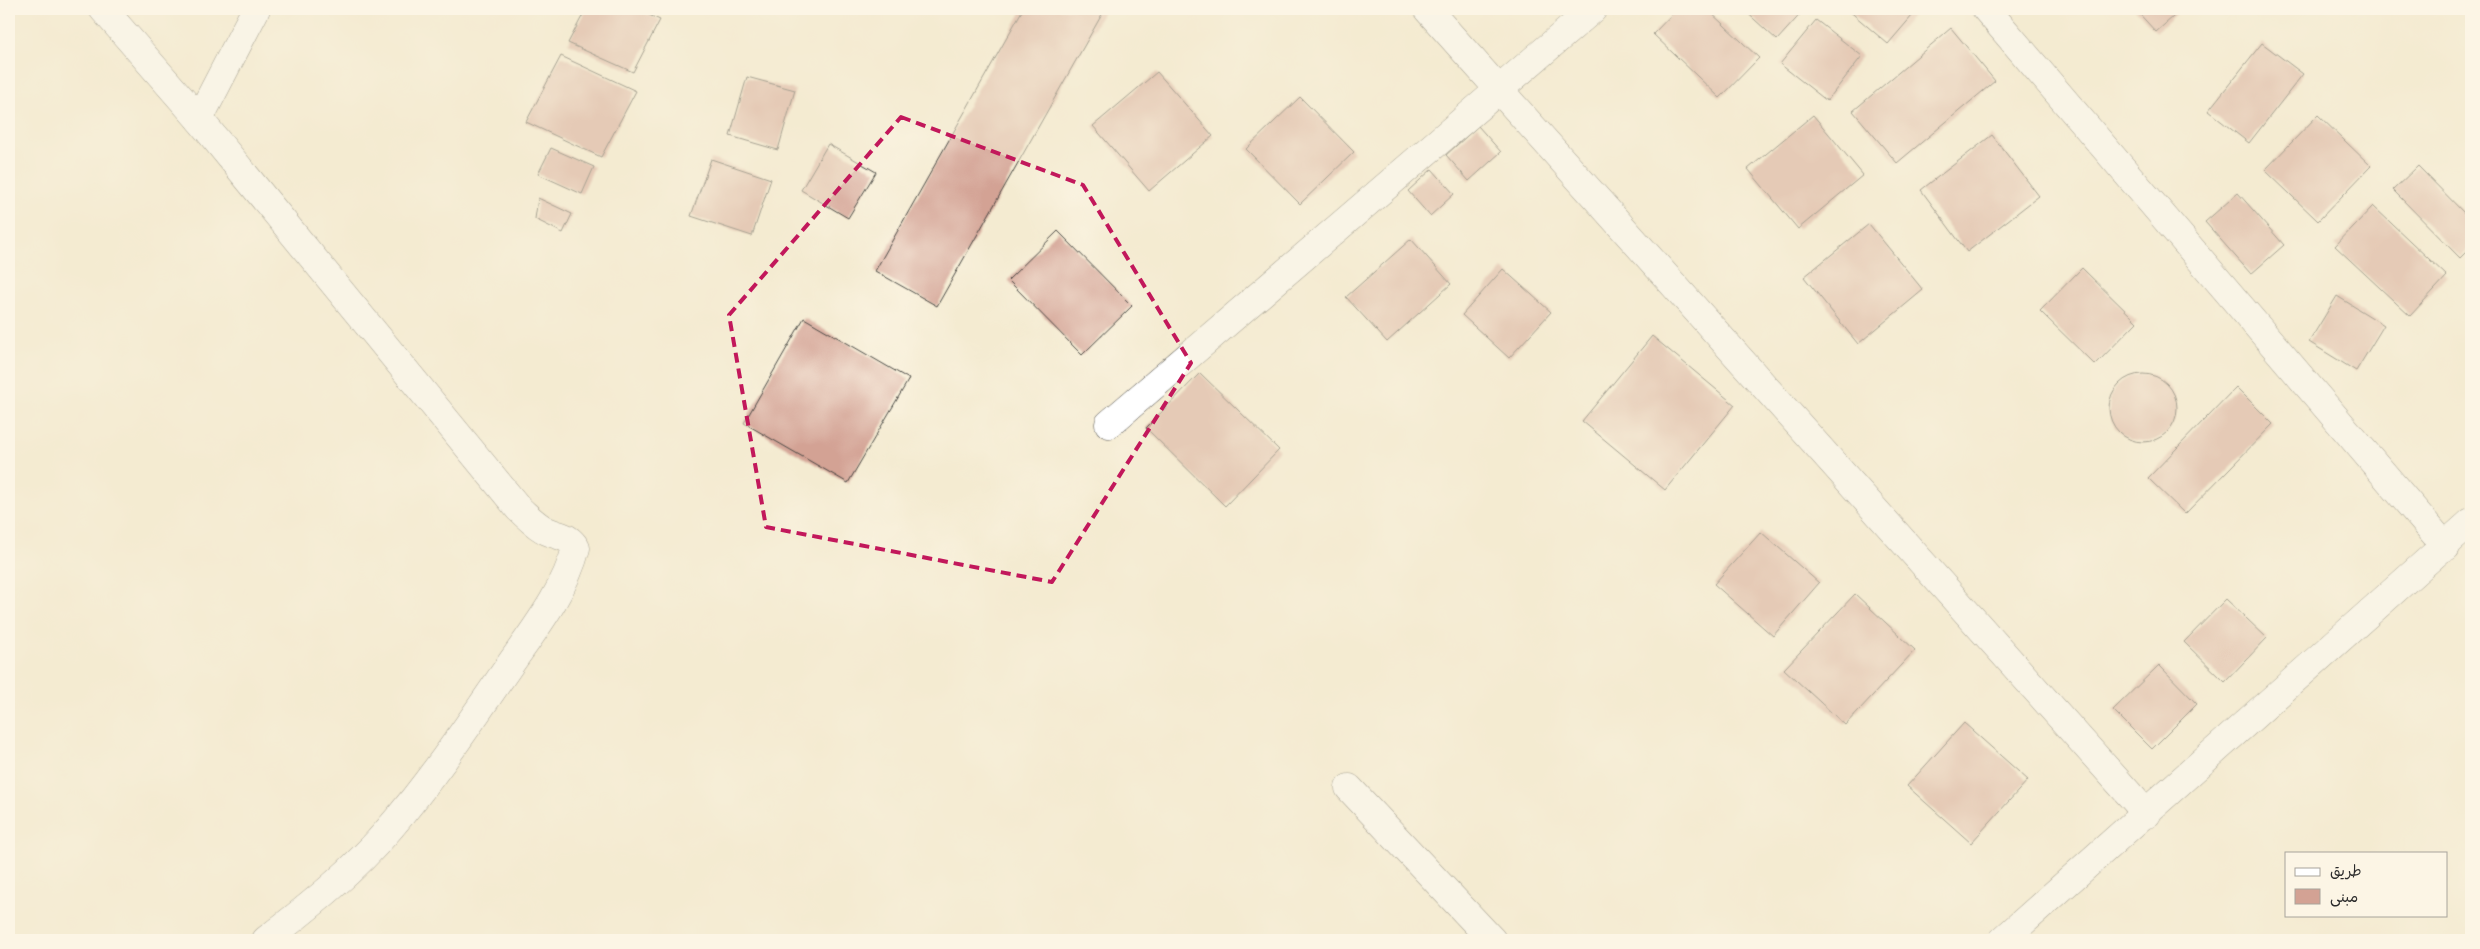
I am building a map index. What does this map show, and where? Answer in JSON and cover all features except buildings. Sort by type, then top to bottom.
[{"type":"street","points":[[103,9],[199,119],[519,509],[536,524],[549,532],[564,535],[572,540],[576,548],[571,570],[528,639],[455,744],[390,829],[324,896],[266,940]]},
{"type":"street","points":[[199,119],[256,9]]},
{"type":"street","points":[[1426,9],[2147,814]]},
{"type":"street","points":[[1110,424],[1500,91],[1593,9]]},
{"type":"street","points":[[1986,9],[2446,547]]},
{"type":"street","points":[[2003,940],[2446,547],[2471,522]]},
{"type":"street","points":[[1349,788],[1492,940]]},
{"type":"highlighted area","points":[[901,117],[1083,185],[1191,363],[1052,582],[766,527],[729,315]]}]
